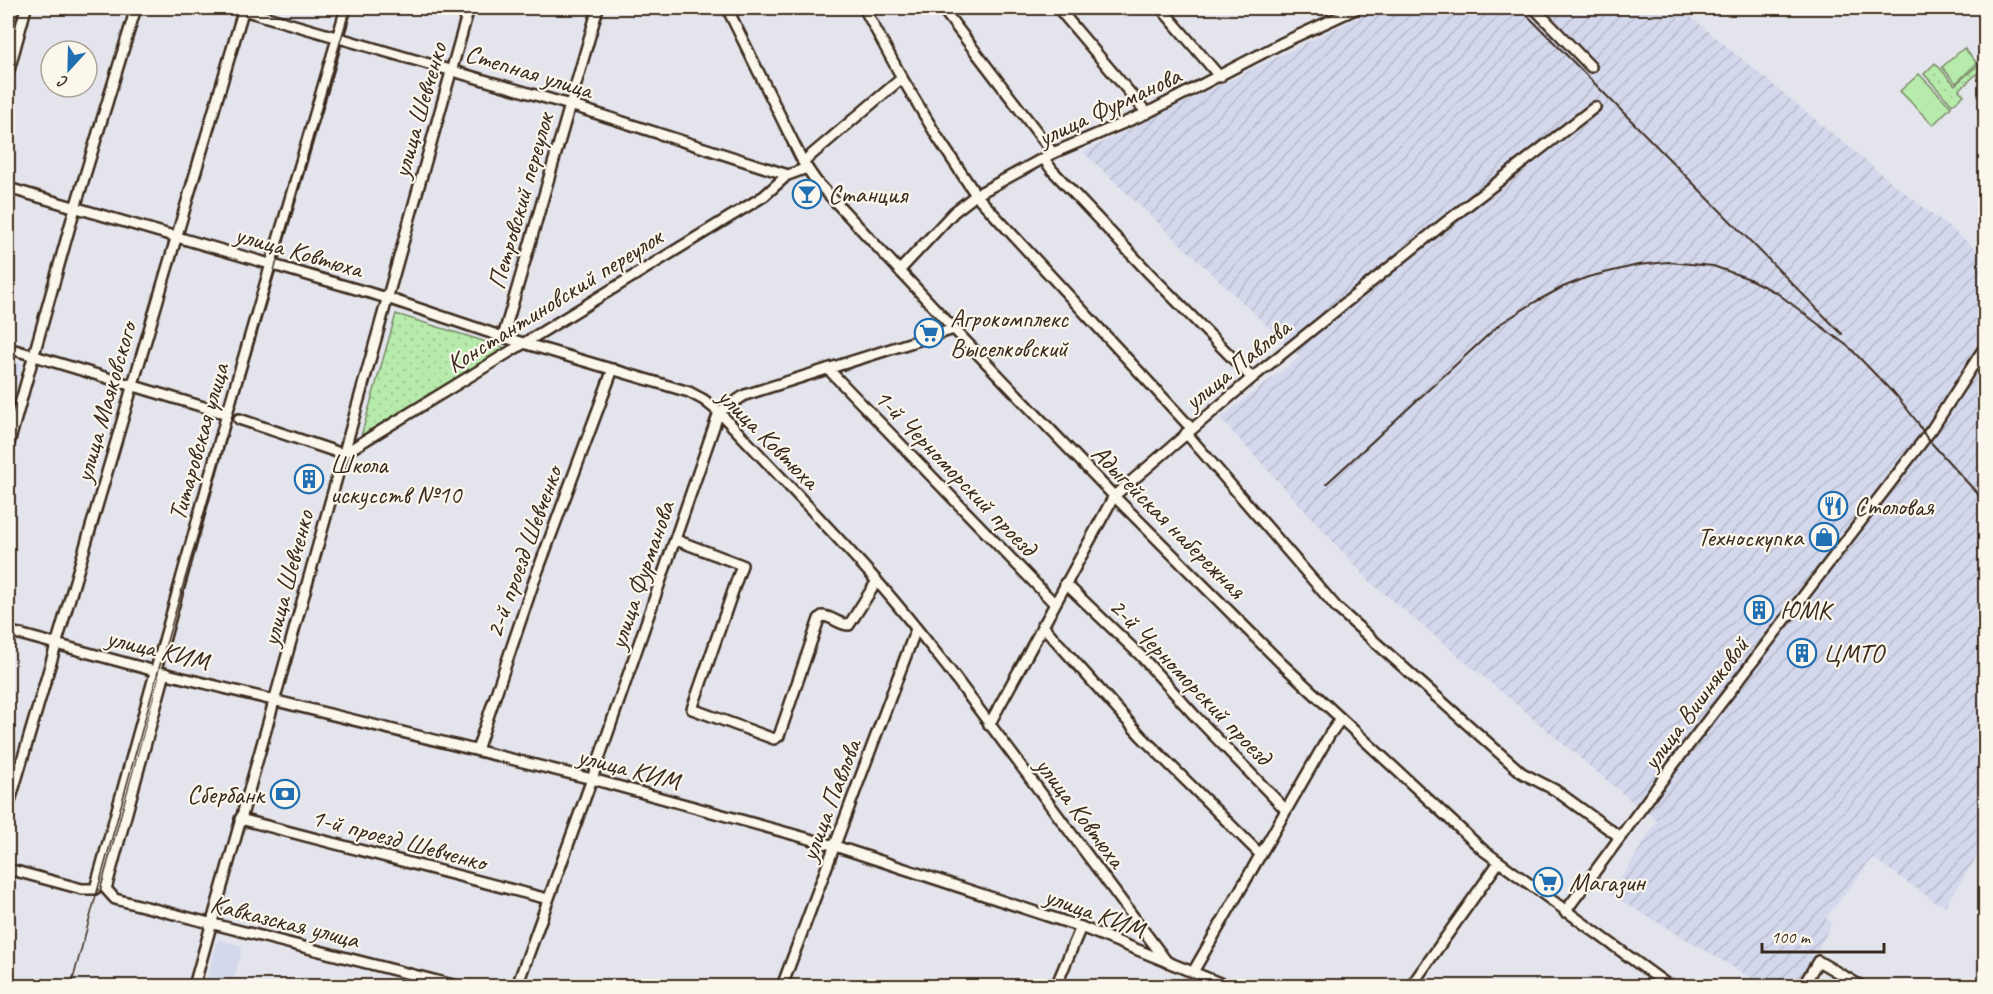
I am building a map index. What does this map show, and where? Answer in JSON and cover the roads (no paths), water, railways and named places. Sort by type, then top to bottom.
[{"type":"street","points":[[8,74],[26,8]]},
{"type":"street","points":[[8,447],[75,208],[136,8]]},
{"type":"street","name":"Степная улица","points":[[241,8],[570,105],[788,175],[805,165]]},
{"type":"street","name":"улица Маяковского","points":[[8,808],[241,8]]},
{"type":"street","name":"Титаровская улица","points":[[8,869],[82,889],[95,889],[227,414],[346,8]]},
{"type":"street","name":"улица Шевченко","points":[[194,987],[469,8]]},
{"type":"street","name":"Петровский переулок","points":[[503,337],[598,8]]},
{"type":"street","name":"Адыгейская набережная","points":[[727,8],[805,165],[816,181],[1114,496],[1281,663],[1499,862],[1669,987]]},
{"type":"street","points":[[864,8],[902,78],[976,195],[1189,430],[1337,608],[1522,773],[1555,790],[1620,837]]},
{"type":"street","points":[[942,8],[1053,153]]},
{"type":"street","points":[[1058,8],[1147,113]]},
{"type":"street","points":[[1161,8],[1220,77]]},
{"type":"street","name":"улица Фурманова","points":[[899,271],[954,212],[976,195],[1053,153],[1147,113],[1284,42],[1358,8]]},
{"type":"street","points":[[1534,8],[1591,67]]},
{"type":"street","points":[[805,165],[902,78]]},
{"type":"street","name":"улица Павлова","points":[[989,725],[1114,496],[1252,378],[1446,222],[1595,107]]},
{"type":"street","points":[[1044,159],[1149,273],[1252,378]]},
{"type":"street","name":"Константиновский переулок","points":[[343,454],[764,196],[784,178]]},
{"type":"street","name":"улица Ковтюха","points":[[8,188],[387,298],[503,337],[689,392],[704,400],[719,412],[877,581],[948,668],[1167,962]]},
{"type":"street","points":[[719,412],[745,395],[954,329]]},
{"type":"street","name":"улица Вишняковой","points":[[1565,912],[1932,429],[1986,345]]},
{"type":"street","points":[[8,348],[227,414]]},
{"type":"street","name":"2-й проезд Шевченко","points":[[477,750],[534,581],[613,369]]},
{"type":"street","name":"1-й Черноморский проезд","points":[[828,369],[1054,603]]},
{"type":"street","name":"улица Фурманова","points":[[517,987],[676,540],[719,412]]},
{"type":"street","points":[[239,418],[343,454]]},
{"type":"street","points":[[676,540],[742,565],[692,709],[774,739],[779,735],[819,619],[822,616],[828,616],[844,625],[849,625],[877,581]]},
{"type":"street","name":"2-й Черноморский проезд","points":[[1065,583],[1141,656],[1286,810]]},
{"type":"street","points":[[1042,625],[1141,736],[1261,855]]},
{"type":"street","name":"улица Павлова","points":[[782,987],[916,629]]},
{"type":"street","name":"улица КИМ","points":[[8,631],[154,671],[592,779],[835,846],[1081,927],[1227,987]]},
{"type":"street","name":"Кавказская улица","points":[[165,673],[106,889],[115,899],[457,987]]},
{"type":"street","points":[[1193,972],[1330,734],[1341,719]]},
{"type":"street","name":"1-й проезд Шевченко","points":[[240,819],[548,899]]},
{"type":"street","points":[[1411,987],[1499,862]]},
{"type":"street","points":[[1056,987],[1081,927]]},
{"type":"street","points":[[1803,987],[1818,961],[1861,987]]},
{"type":"tram line","points":[[71,986],[158,672],[350,8]]},
{"type":"railway","points":[[1520,8],[1842,334]]},
{"type":"railway","points":[[1326,484],[1500,324],[1563,287],[1588,277],[1638,265],[1668,262],[1713,266],[1747,278],[1777,293],[1850,348],[1896,396]]},
{"type":"railway","points":[[1892,390],[1926,437],[1986,503]]},
{"type":"place","name":"Станция","points":[[807,194]]},
{"type":"place","name":"Агрокомплекс Выселковский","points":[[929,333]]},
{"type":"place","name":"Школа искусств №10","points":[[309,479]]},
{"type":"place","name":"Столовая","points":[[1833,506]]},
{"type":"place","name":"Техноскупка","points":[[1824,537]]},
{"type":"place","name":"ЮМК","points":[[1759,610]]},
{"type":"place","name":"ЦМТО","points":[[1802,653]]},
{"type":"place","name":"Сбербанк","points":[[285,794]]},
{"type":"place","name":"Магазин","points":[[1548,882]]}]
